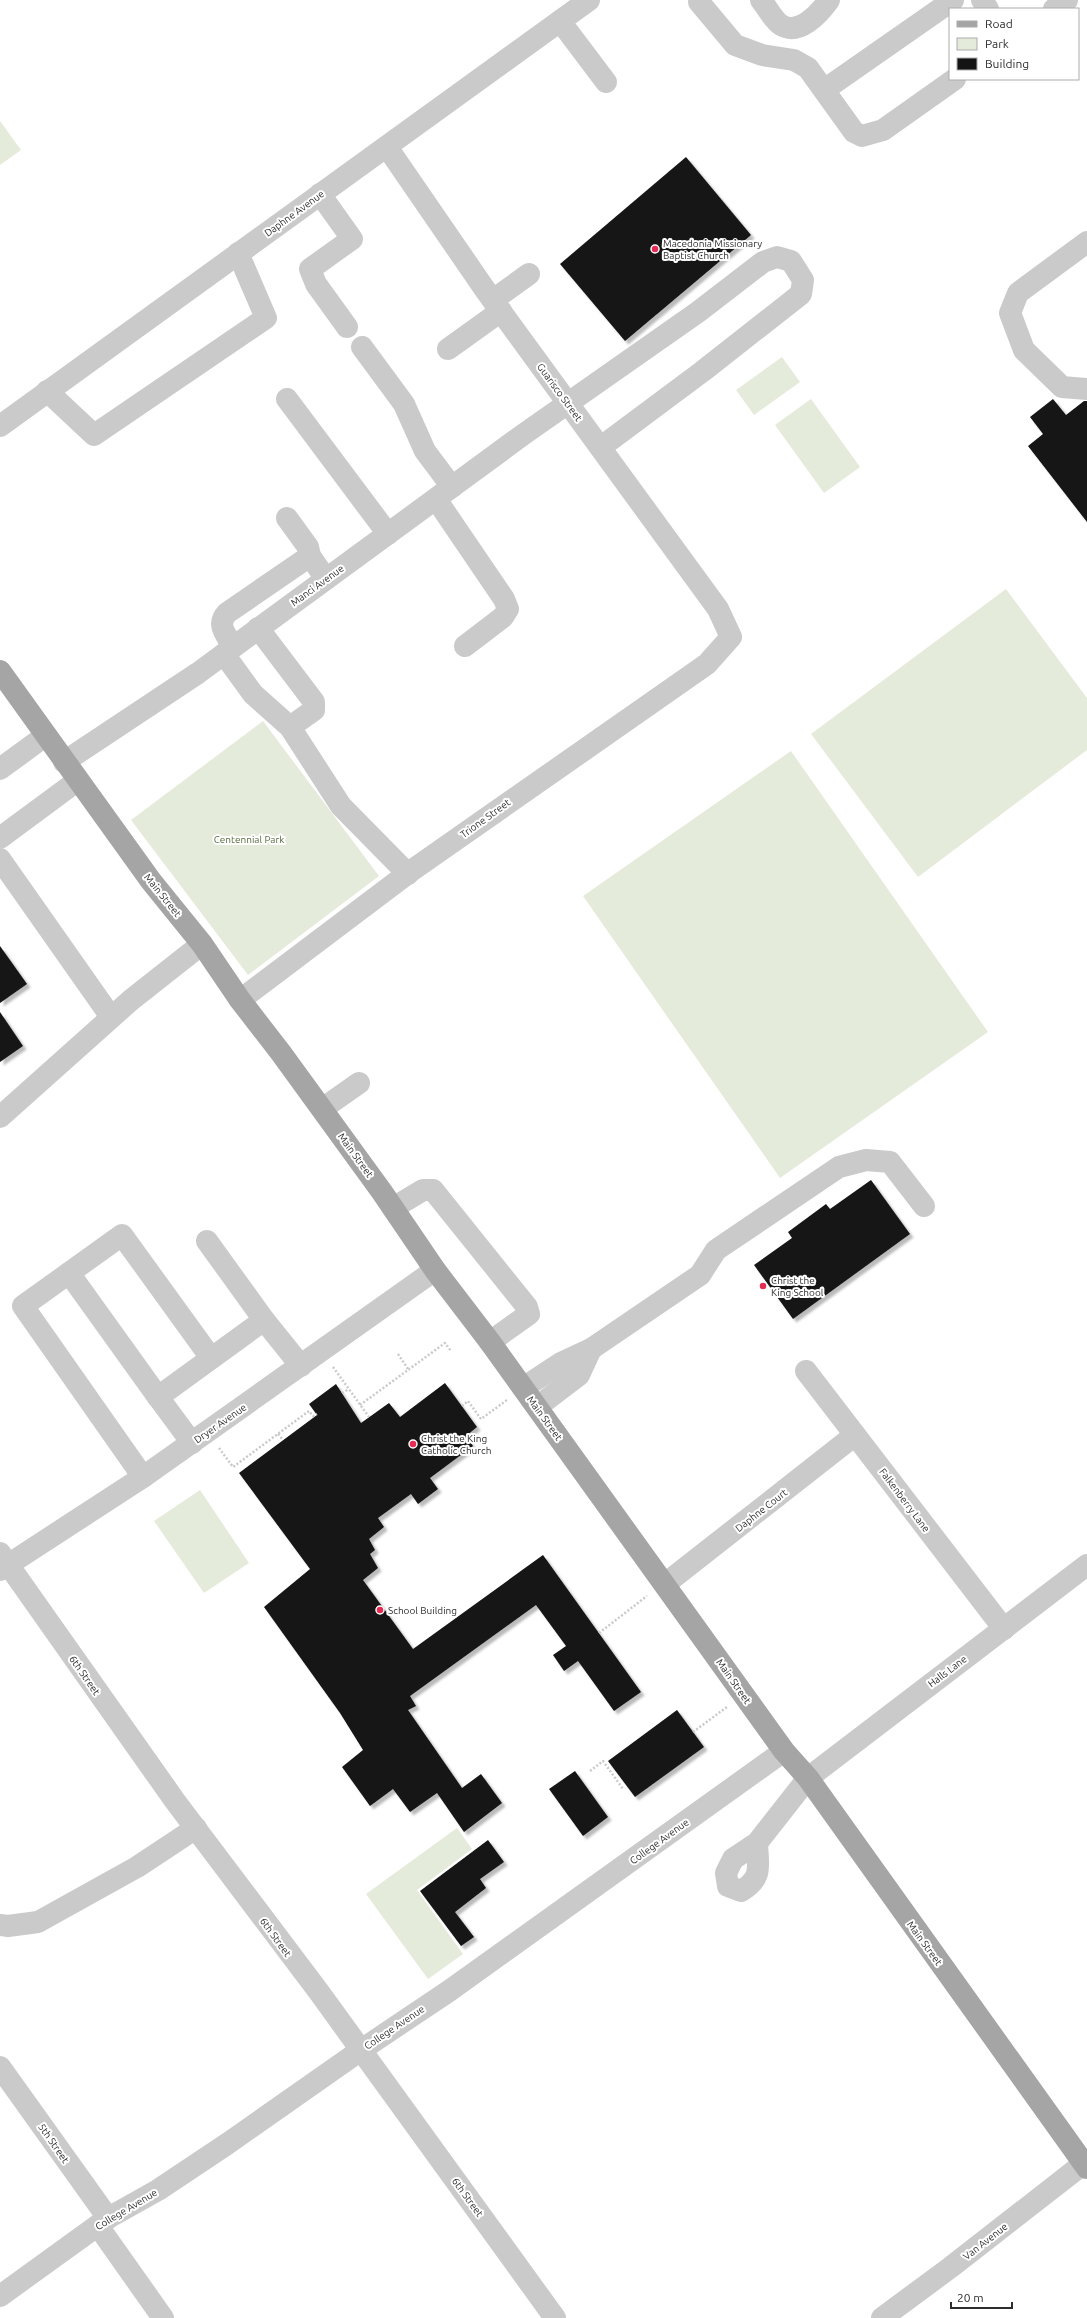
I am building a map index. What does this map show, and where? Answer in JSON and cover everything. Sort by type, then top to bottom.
[{"type":"main road","name":"Main Street","points":[[0,671],[77,781],[151,882],[202,944],[240,1000],[322,1109],[393,1208],[435,1270],[490,1342],[784,1751],[808,1778],[1086,2164]]},
{"type":"street","name":"Daphne Avenue","points":[[0,426],[589,0]]},
{"type":"street","points":[[761,0],[780,24],[792,29],[803,25],[823,8],[829,0]]},
{"type":"street","points":[[824,90],[953,0]]},
{"type":"street","points":[[1055,8],[1067,0]]},
{"type":"street","points":[[700,1],[735,45],[762,55],[794,60],[808,68],[854,132],[862,136],[883,130],[954,80]]},
{"type":"street","points":[[560,20],[606,82]]},
{"type":"street","name":"Guarisco Street","points":[[387,147],[497,305],[718,609],[731,637]]},
{"type":"street","points":[[320,194],[352,239],[310,269],[316,284],[347,327]]},
{"type":"street","points":[[1087,242],[1018,293],[1010,313],[1024,350],[1062,387],[1087,389]]},
{"type":"street","points":[[47,392],[94,435],[266,318],[238,253]]},
{"type":"street","name":"Manci Avenue","points":[[64,762],[229,650],[444,493],[698,312],[763,262],[777,257],[790,261],[803,280],[801,294],[703,371],[601,447]]},
{"type":"street","points":[[448,349],[529,274]]},
{"type":"street","points":[[362,347],[404,404],[444,493],[504,599],[508,609],[503,616],[465,646]]},
{"type":"street","points":[[287,399],[388,534]]},
{"type":"street","points":[[287,518],[308,546],[310,556],[326,579]]},
{"type":"street","points":[[310,556],[227,613],[221,619],[220,625],[229,650],[254,694],[290,727],[341,806],[408,874]]},
{"type":"street","points":[[258,628],[314,702],[314,710],[290,727]]},
{"type":"street","name":"Trione Street","points":[[240,1000],[408,874],[707,664],[731,637]]},
{"type":"street","points":[[0,769],[45,736]]},
{"type":"street","points":[[0,838],[77,781]]},
{"type":"street","points":[[0,858],[112,1017]]},
{"type":"street","points":[[0,1117],[112,1017],[202,944]]},
{"type":"street","points":[[322,1109],[359,1083]]},
{"type":"street","points":[[523,1388],[561,1363],[591,1349],[700,1275],[716,1250],[839,1167],[866,1160],[890,1162],[924,1206]]},
{"type":"street","points":[[393,1208],[423,1190],[433,1190],[527,1307],[528,1314],[490,1342]]},
{"type":"street","points":[[143,1477],[23,1306],[122,1235],[211,1358]]},
{"type":"street","points":[[207,1240],[264,1320],[302,1366]]},
{"type":"street","name":"Dryer Avenue","points":[[3,1562],[143,1477],[302,1366],[368,1316],[435,1270]]},
{"type":"street","points":[[69,1273],[158,1397],[200,1437]]},
{"type":"street","points":[[158,1397],[264,1320]]},
{"type":"street","points":[[537,1407],[579,1375],[591,1349]]},
{"type":"street","name":"Falkenberry Lane","points":[[806,1371],[1004,1629]]},
{"type":"street","name":"Daphne Court","points":[[665,1584],[855,1435]]},
{"type":"street","name":"6th Street","points":[[3,1562],[196,1828],[361,2050],[555,2318]]},
{"type":"street","name":"Halls Lane","points":[[757,1843],[808,1778],[1087,1565]]},
{"type":"street","name":"College Avenue","points":[[0,2296],[103,2222],[158,2190],[227,2144],[361,2050],[449,1991],[784,1751]]},
{"type":"street","points":[[0,1925],[8,1926],[38,1922],[137,1867],[196,1828]]},
{"type":"street","name":"5th Street","points":[[0,2067],[103,2222],[163,2318]]},
{"type":"street","name":"Van Avenue","points":[[884,2318],[1086,2164]]},
{"type":"path","points":[[360,1404],[445,1343],[451,1351]]},
{"type":"path","points":[[398,1354],[408,1369]]},
{"type":"path","points":[[332,1366],[369,1417]]},
{"type":"path","points":[[462,1406],[468,1401],[481,1419],[523,1388]]},
{"type":"path","points":[[342,1393],[348,1389]]},
{"type":"path","points":[[200,1437],[233,1467],[309,1410],[314,1416],[316,1414]]},
{"type":"path","points":[[278,1434],[282,1440]]},
{"type":"path","points":[[599,1633],[647,1596]]},
{"type":"path","points":[[693,1732],[727,1707]]},
{"type":"path","points":[[590,1771],[603,1761],[623,1789]]},
{"type":"green space","points":[[0,121],[21,150],[0,165]]},
{"type":"green space","points":[[782,357],[800,382],[754,415],[736,390]]},
{"type":"green space","points":[[811,399],[860,467],[824,493],[775,425]]},
{"type":"green space","points":[[1006,589],[1087,698],[1087,750],[918,877],[811,734]]},
{"type":"green space","name":"Centennial Park","points":[[263,721],[379,876],[248,975],[131,820]]},
{"type":"green space","points":[[791,751],[988,1032],[780,1178],[583,896]]},
{"type":"green space","points":[[200,1490],[249,1563],[204,1593],[154,1521]]},
{"type":"green space","points":[[457,1828],[472,1849],[417,1890],[463,1954],[428,1979],[366,1894]]},
{"type":"building","name":"Macedonia Missionary Baptist Church","points":[[686,157],[751,235],[625,341],[560,264]]},
{"type":"building","points":[[1053,399],[1066,415],[1084,401],[1087,401],[1087,522],[1028,446],[1043,434],[1030,417]]},
{"type":"building","points":[[0,946],[27,984],[0,1003]]},
{"type":"building","points":[[0,1012],[23,1046],[0,1062]]},
{"type":"building","points":[[871,1180],[910,1234],[793,1319],[754,1265],[792,1238],[788,1232],[826,1204],[830,1209]]},
{"type":"building","points":[[445,1383],[477,1427],[466,1436],[473,1446],[430,1478],[438,1489],[418,1504],[411,1494],[378,1518],[384,1527],[369,1539],[375,1550],[370,1554],[378,1568],[363,1580],[413,1649],[543,1555],[641,1692],[614,1711],[578,1661],[564,1671],[553,1655],[566,1646],[536,1605],[410,1696],[416,1706],[408,1710],[462,1788],[481,1774],[502,1803],[464,1832],[437,1793],[410,1812],[393,1789],[370,1806],[342,1767],[363,1750],[340,1713],[264,1607],[310,1569],[239,1473],[317,1415],[309,1404],[336,1384],[361,1423],[389,1403],[400,1417]]},
{"type":"building","points":[[677,1710],[704,1747],[635,1797],[608,1761]]},
{"type":"building","points":[[575,1771],[608,1817],[583,1836],[549,1789]]},
{"type":"building","points":[[488,1840],[504,1862],[480,1879],[486,1888],[455,1912],[474,1937],[461,1946],[420,1891]]},
{"type":"place","name":"Macedonia Missionary Baptist Church","points":[[655,249]]},
{"type":"place","name":"Christ the King School","points":[[763,1286]]},
{"type":"place","name":"Christ the King Catholic Church","points":[[413,1444]]},
{"type":"place","name":"School Building","points":[[380,1610]]}]
